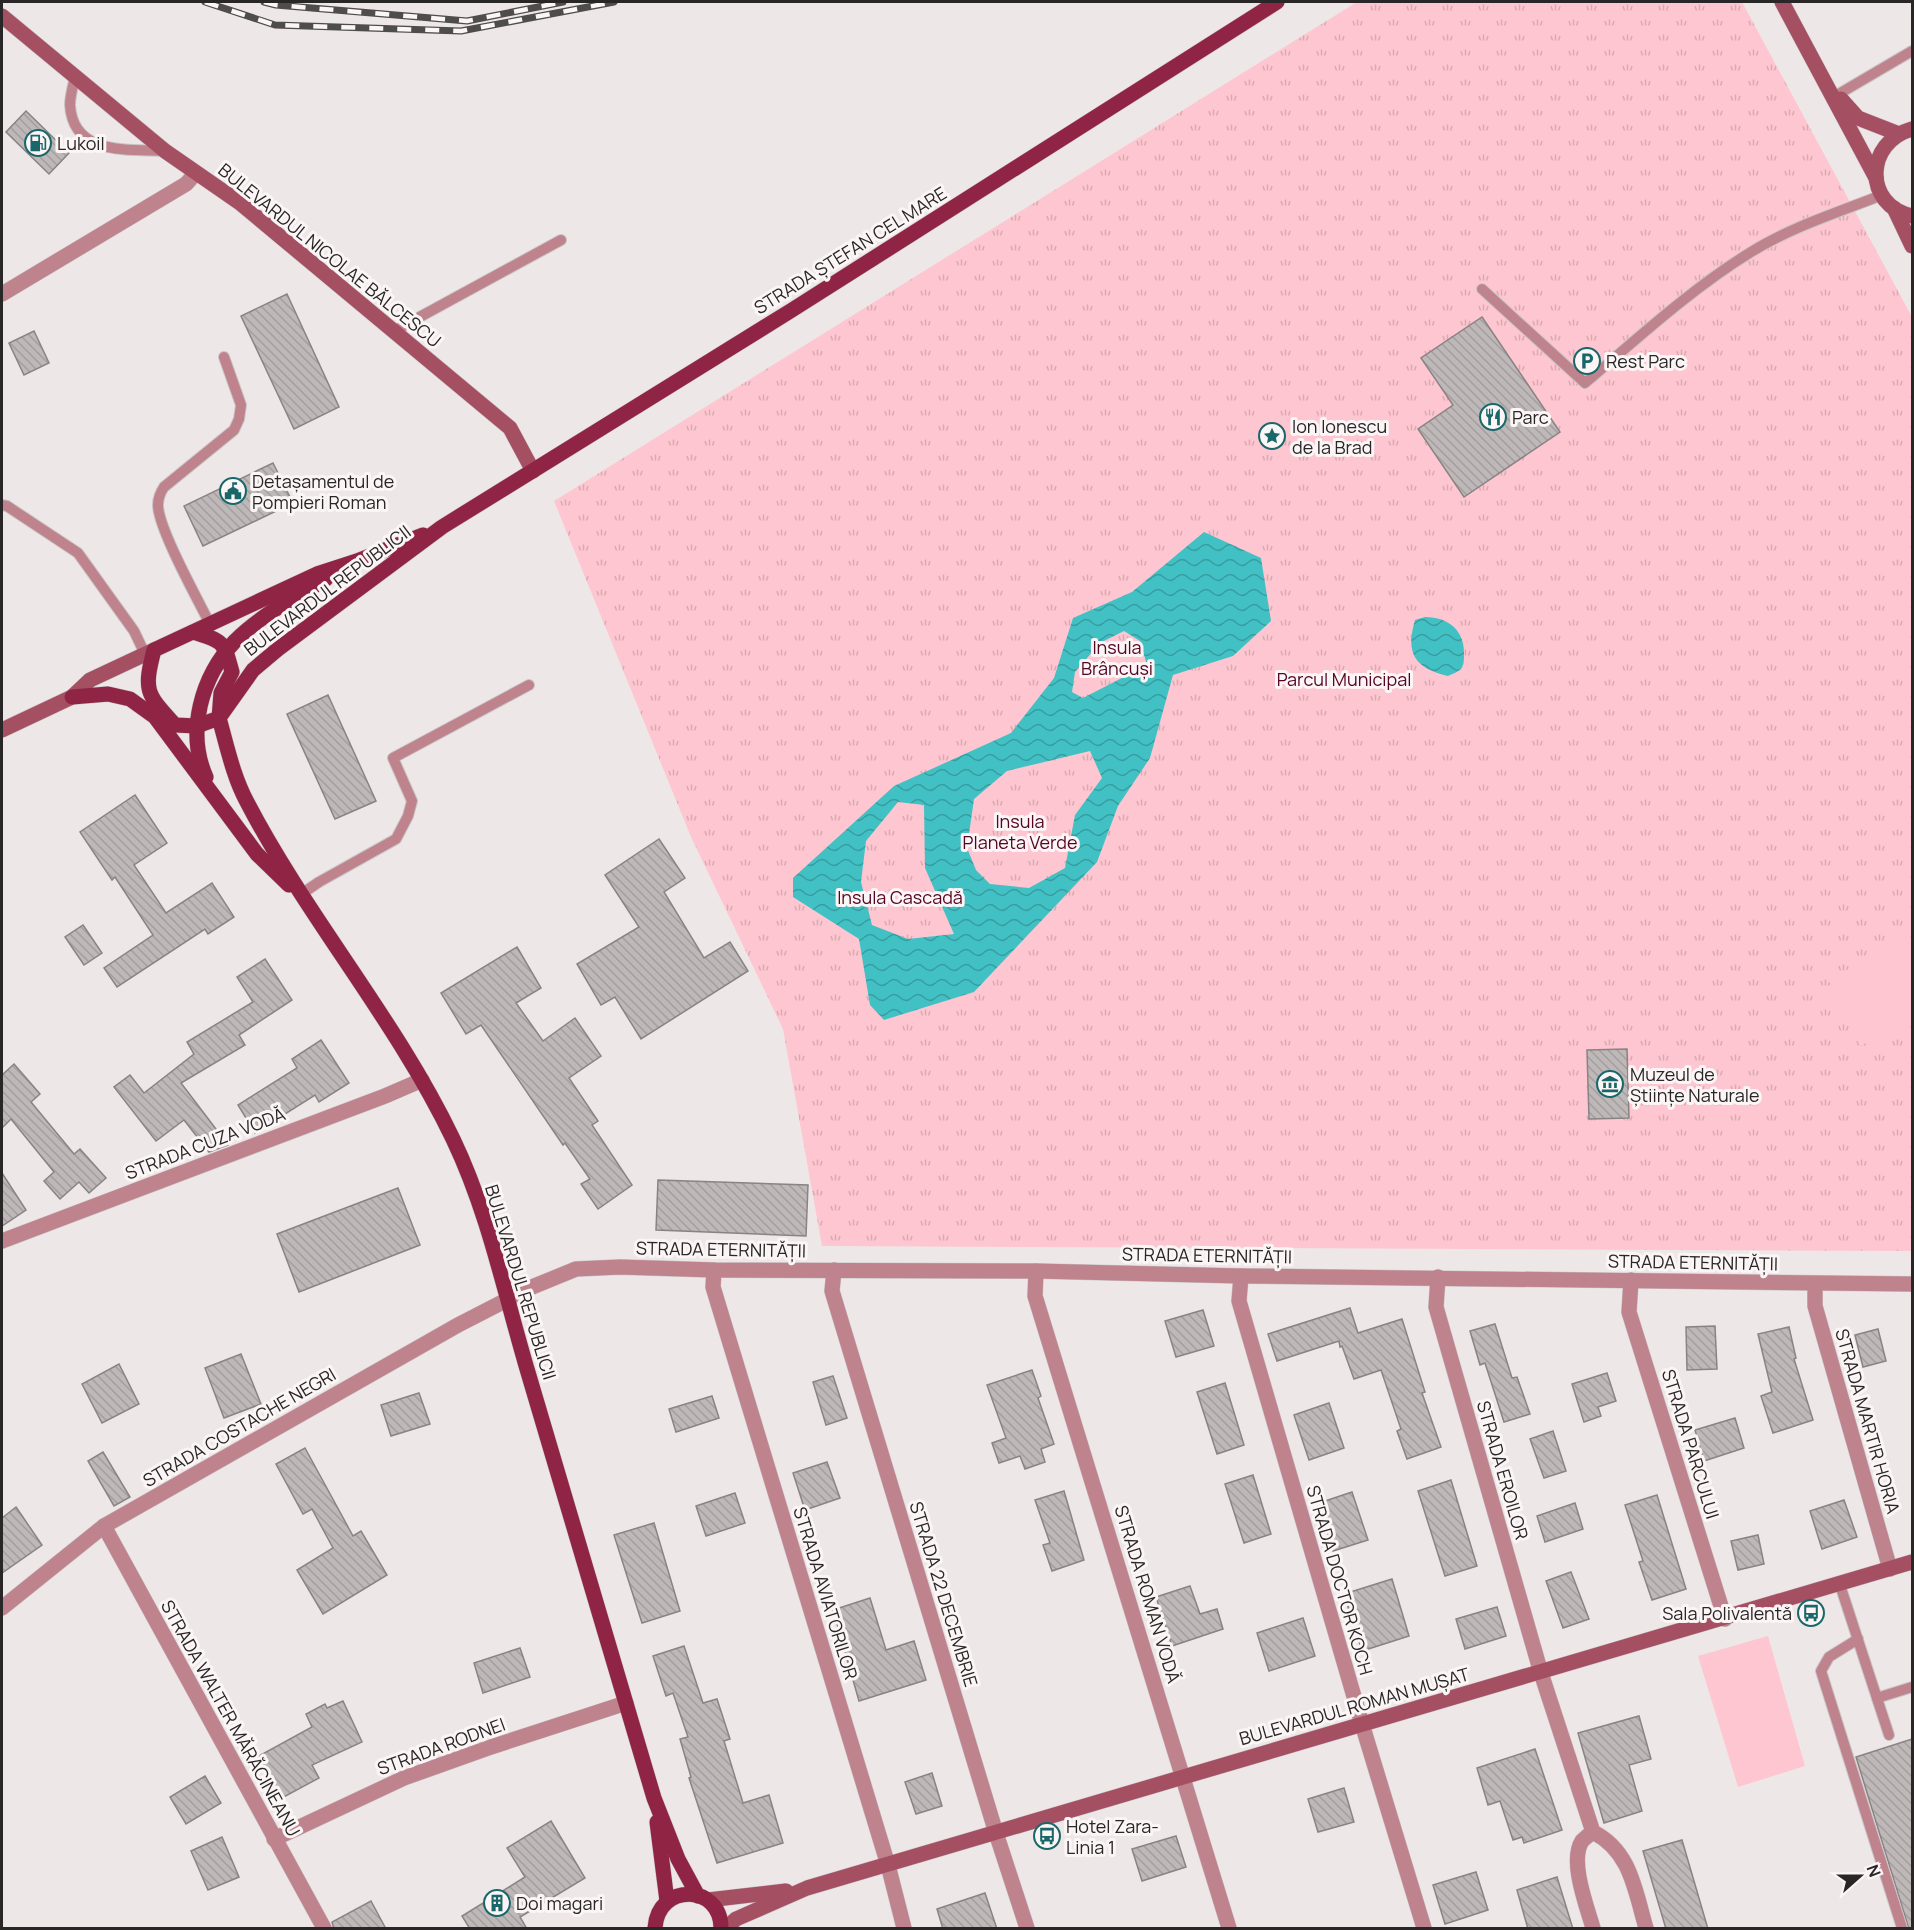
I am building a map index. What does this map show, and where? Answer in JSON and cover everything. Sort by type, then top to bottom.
[{"type":"main road","name":"STRADA ȘTEFAN CEL MARE","points":[[442,527],[792,310],[1277,2]]},
{"type":"main road","name":"BULEVARDUL REPUBLICII","points":[[442,527],[253,670],[219,718],[231,761],[246,800],[300,895],[395,1034],[454,1140],[484,1215],[654,1798],[678,1859],[703,1898],[719,1915],[721,1929]]},
{"type":"main road","points":[[357,561],[442,527]]},
{"type":"main road","name":"BULEVARDUL REPUBLICII","points":[[150,652],[317,574],[357,561]]},
{"type":"main road","name":"BULEVARDUL REPUBLICII","points":[[215,799],[200,765],[196,738],[198,710],[207,683],[234,642],[268,614],[357,561]]},
{"type":"main road","points":[[150,698],[175,725],[197,726],[219,718],[221,693],[232,672],[226,652],[218,640],[193,632]]},
{"type":"main road","points":[[150,652],[148,674],[150,698],[155,717]]},
{"type":"main road","points":[[72,697],[108,694],[130,699],[155,717],[257,854],[300,895]]},
{"type":"main road","name":"BULEVARDUL REPUBLICII","points":[[654,1798],[667,1901]]},
{"type":"main road","points":[[655,1928],[661,1909],[667,1901],[682,1895],[703,1898]]},
{"type":"street","points":[[1782,2],[1833,91],[1876,178],[1882,195],[1894,208],[1912,246]]},
{"type":"street","name":"BULEVARDUL NICOLAE BĂLCESCU","points":[[2,16],[165,151],[240,203],[510,428],[533,471]]},
{"type":"street","points":[[1833,91],[1858,118],[1906,131]]},
{"type":"street","points":[[1876,178],[1876,165],[1880,152],[1888,141],[1906,131]]},
{"type":"street","points":[[2,294],[186,184],[196,173]]},
{"type":"street","points":[[1894,208],[1912,216]]},
{"type":"street","points":[[2,730],[72,697],[90,680],[150,652]]},
{"type":"street","name":"STRADA CUZA VODĂ","points":[[2,1241],[422,1080]]},
{"type":"street","name":"STRADA ETERNITĂȚII","points":[[508,1298],[576,1269],[620,1267],[1912,1284]]},
{"type":"street","name":"STRADA 22 DECEMBRIE","points":[[834,1269],[832,1291],[1027,1929]]},
{"type":"street","name":"STRADA AVIATORILOR","points":[[714,1270],[713,1287],[888,1865],[904,1929]]},
{"type":"street","name":"STRADA ROMAN VODĂ","points":[[1036,1271],[1035,1296],[1184,1776],[1229,1929]]},
{"type":"street","name":"STRADA DOCTOR KOCH","points":[[1241,1276],[1239,1301],[1424,1929]]},
{"type":"street","name":"STRADA EROILOR","points":[[1438,1277],[1436,1307],[1541,1672],[1593,1832]]},
{"type":"street","name":"STRADA PARCULUI","points":[[1631,1280],[1629,1312],[1725,1619]]},
{"type":"street","name":"STRADA MARTIR HORIA","points":[[1815,1284],[1815,1306],[1890,1569]]},
{"type":"street","name":"STRADA COSTACHE NEGRI","points":[[2,1608],[104,1526],[508,1298]]},
{"type":"street","name":"STRADA WALTER MĂRĂCINEANU","points":[[104,1526],[324,1929]]},
{"type":"street","name":"BULEVARDUL ROMAN MUȘAT","points":[[726,1929],[736,1919],[807,1888],[1912,1562]]},
{"type":"street","name":"STRADA RODNEI","points":[[274,1839],[404,1778],[626,1703]]},
{"type":"street","points":[[1593,1929],[1580,1883],[1577,1861],[1582,1842],[1593,1832],[1602,1836],[1627,1863],[1646,1929]]},
{"type":"street","name":"BULEVARDUL ROMAN MUȘAT","points":[[703,1898],[807,1888]]},
{"type":"lane","points":[[1833,91],[1912,51]]},
{"type":"lane","points":[[75,77],[70,104],[73,119],[81,133],[92,143],[109,148],[165,151]]},
{"type":"lane","points":[[1482,289],[1585,383],[1683,300],[1752,251],[1882,195]]},
{"type":"lane","points":[[394,331],[561,240]]},
{"type":"lane","points":[[210,624],[167,534],[158,507],[160,494],[164,487],[234,430],[239,419],[242,405],[224,357]]},
{"type":"lane","points":[[2,505],[8,506],[78,553],[150,652]]},
{"type":"lane","points":[[300,895],[396,839],[408,816],[412,801],[393,758],[529,685]]},
{"type":"lane","points":[[1840,1585],[1889,1735]]},
{"type":"lane","points":[[1858,1640],[1829,1657],[1821,1671],[1902,1929]]},
{"type":"lane","points":[[1877,1698],[1912,1687]]},
{"type":"green space","name":"Parcul Municipal","points":[[1357,2],[1742,2],[1912,317],[1912,1251],[822,1246],[783,1029],[691,837],[554,501]]},
{"type":"green space","points":[[1912,938],[1912,1021],[1860,1046],[1828,979]]},
{"type":"green space","points":[[1768,1636],[1805,1766],[1738,1787],[1698,1656]]},
{"type":"water","points":[[1204,532],[1261,558],[1271,621],[1233,656],[1173,675],[1150,758],[1118,806],[1097,862],[974,992],[884,1020],[870,1005],[859,939],[793,897],[793,878],[894,786],[1011,733],[1054,678],[1073,618],[1132,592]],"holes":[[[1124,631],[1140,641],[1147,665],[1083,698],[1072,692],[1075,672],[1100,643]],[[1090,751],[1102,778],[1075,815],[1065,868],[1029,888],[990,884],[976,870],[967,848],[974,799],[1007,771]],[[898,802],[924,805],[925,868],[954,934],[908,939],[872,925],[861,882],[866,841]]]},
{"type":"water","points":[[1425,617],[1448,623],[1454,627],[1462,639],[1463,666],[1448,676],[1420,664],[1412,651],[1411,642],[1415,620]]},
{"type":"building","name":"Lukoil","points":[[26,111],[69,153],[49,174],[6,132]]},
{"type":"building","points":[[287,294],[339,407],[294,429],[241,316]]},
{"type":"building","name":"Parc","points":[[1482,317],[1560,432],[1464,497],[1418,429],[1453,405],[1421,358]]},
{"type":"building","points":[[34,331],[49,363],[24,375],[9,343]]},
{"type":"building","points":[[273,463],[293,503],[203,546],[184,506]]},
{"type":"building","points":[[328,695],[376,801],[335,819],[287,714]]},
{"type":"building","points":[[135,795],[167,843],[134,865],[166,913],[212,883],[234,917],[208,934],[205,929],[117,987],[104,968],[153,935],[115,877],[112,880],[80,832]]},
{"type":"building","points":[[659,839],[685,878],[664,892],[704,958],[730,942],[748,971],[641,1039],[615,997],[601,1005],[577,964],[639,927],[605,875]]},
{"type":"building","points":[[83,925],[102,953],[84,965],[65,937]]},
{"type":"building","points":[[517,947],[541,988],[516,1003],[543,1041],[575,1018],[601,1056],[569,1078],[598,1121],[592,1125],[632,1185],[598,1209],[581,1184],[590,1179],[565,1143],[563,1145],[481,1025],[466,1034],[441,993]]},
{"type":"building","points":[[265,959],[292,1000],[239,1035],[245,1045],[181,1083],[228,1145],[209,1152],[184,1120],[156,1141],[114,1087],[130,1075],[144,1093],[194,1054],[187,1042],[253,1002],[237,977]]},
{"type":"building","points":[[321,1040],[349,1083],[319,1102],[315,1095],[255,1133],[238,1105],[297,1068],[292,1059]]},
{"type":"building","points":[[1627,1049],[1629,1118],[1589,1119],[1587,1050]]},
{"type":"building","points":[[14,1064],[40,1094],[31,1102],[74,1154],[80,1149],[106,1178],[89,1193],[79,1182],[60,1199],[44,1181],[54,1172],[11,1119],[2,1128],[2,1075]]},
{"type":"building","points":[[2,1173],[26,1210],[2,1226]]},
{"type":"building","points":[[658,1180],[808,1185],[806,1236],[656,1230]]},
{"type":"building","points":[[398,1188],[420,1245],[299,1292],[277,1234]]},
{"type":"building","points":[[1350,1308],[1358,1333],[1402,1319],[1425,1392],[1422,1393],[1441,1447],[1407,1459],[1397,1431],[1401,1429],[1381,1370],[1354,1379],[1339,1341],[1277,1361],[1268,1334]]},
{"type":"building","points":[[1203,1310],[1214,1346],[1176,1357],[1165,1321]]},
{"type":"building","points":[[1495,1324],[1512,1378],[1517,1377],[1530,1414],[1504,1422],[1485,1363],[1480,1365],[1470,1331]]},
{"type":"building","points":[[1715,1326],[1717,1369],[1687,1370],[1686,1327]]},
{"type":"building","points":[[1789,1327],[1796,1358],[1794,1359],[1813,1420],[1773,1433],[1761,1396],[1772,1392],[1758,1334]]},
{"type":"building","points":[[1878,1329],[1886,1361],[1863,1367],[1855,1335]]},
{"type":"building","points":[[241,1354],[261,1404],[224,1418],[205,1368]]},
{"type":"building","points":[[119,1364],[139,1404],[102,1423],[82,1384]]},
{"type":"building","points":[[1032,1370],[1041,1396],[1038,1398],[1054,1444],[1041,1449],[1045,1462],[1025,1469],[1020,1456],[999,1463],[992,1443],[1006,1438],[987,1385]]},
{"type":"building","points":[[1607,1373],[1616,1401],[1598,1407],[1601,1416],[1584,1422],[1572,1384]]},
{"type":"building","points":[[833,1376],[847,1418],[826,1425],[813,1382]]},
{"type":"building","points":[[1225,1383],[1244,1445],[1217,1454],[1197,1392]]},
{"type":"building","points":[[419,1393],[430,1424],[391,1436],[381,1405]]},
{"type":"building","points":[[712,1396],[719,1418],[676,1432],[669,1409]]},
{"type":"building","points":[[1329,1403],[1344,1448],[1309,1460],[1294,1415]]},
{"type":"building","points":[[1735,1418],[1744,1448],[1704,1461],[1695,1430]]},
{"type":"building","points":[[1553,1431],[1566,1471],[1544,1478],[1530,1439]]},
{"type":"building","points":[[305,1448],[353,1536],[361,1531],[387,1575],[323,1614],[297,1570],[333,1548],[312,1509],[303,1514],[276,1464]]},
{"type":"building","points":[[103,1452],[130,1497],[114,1506],[88,1461]]},
{"type":"building","points":[[827,1462],[840,1498],[805,1510],[793,1473]]},
{"type":"building","points":[[1253,1475],[1271,1534],[1244,1543],[1225,1484]]},
{"type":"building","points":[[1451,1480],[1477,1566],[1445,1576],[1418,1491]]},
{"type":"building","points":[[1064,1491],[1084,1560],[1052,1571],[1043,1545],[1050,1543],[1035,1500]]},
{"type":"building","points":[[1352,1492],[1368,1540],[1333,1551],[1319,1503]]},
{"type":"building","points":[[735,1493],[745,1523],[706,1536],[696,1506]]},
{"type":"building","points":[[1657,1495],[1686,1589],[1652,1600],[1639,1562],[1643,1561],[1625,1505]]},
{"type":"building","points":[[1844,1500],[1857,1537],[1822,1549],[1810,1511]]},
{"type":"building","points":[[1575,1503],[1583,1529],[1545,1542],[1537,1516]]},
{"type":"building","points":[[16,1507],[42,1545],[2,1573],[2,1518]]},
{"type":"building","points":[[654,1523],[680,1611],[642,1623],[614,1535]]},
{"type":"building","points":[[1758,1535],[1764,1564],[1738,1570],[1731,1541]]},
{"type":"building","points":[[1571,1572],[1589,1619],[1563,1628],[1546,1581]]},
{"type":"building","points":[[1392,1579],[1409,1636],[1362,1651],[1344,1594]]},
{"type":"building","points":[[1190,1586],[1200,1614],[1217,1609],[1223,1629],[1172,1646],[1156,1597]]},
{"type":"building","points":[[870,1598],[886,1650],[914,1641],[926,1680],[859,1701],[833,1610]]},
{"type":"building","points":[[1497,1607],[1506,1636],[1465,1649],[1456,1619]]},
{"type":"building","points":[[1303,1618],[1315,1656],[1269,1671],[1257,1633]]},
{"type":"building","points":[[684,1646],[703,1703],[717,1699],[730,1739],[724,1741],[743,1803],[769,1795],[783,1843],[717,1863],[689,1778],[691,1777],[680,1739],[688,1737],[673,1693],[666,1696],[653,1656]]},
{"type":"building","points":[[520,1648],[530,1677],[483,1693],[474,1663]]},
{"type":"building","points":[[343,1701],[362,1742],[312,1765],[319,1778],[280,1799],[257,1757],[312,1727],[306,1714],[325,1704],[327,1708]]},
{"type":"building","points":[[1639,1716],[1651,1759],[1629,1765],[1642,1811],[1604,1823],[1578,1733]]},
{"type":"building","points":[[1912,1739],[1912,1929],[1909,1929],[1856,1757]]},
{"type":"building","points":[[1535,1749],[1562,1830],[1524,1843],[1522,1837],[1513,1840],[1500,1801],[1488,1805],[1477,1768]]},
{"type":"building","points":[[932,1773],[942,1806],[916,1814],[905,1782]]},
{"type":"building","points":[[205,1776],[221,1803],[186,1824],[170,1797]]},
{"type":"building","points":[[1344,1788],[1354,1822],[1318,1832],[1308,1799]]},
{"type":"building","points":[[551,1821],[585,1878],[520,1917],[527,1929],[470,1929],[462,1916],[525,1877],[507,1848]]},
{"type":"building","points":[[1176,1836],[1186,1867],[1142,1881],[1132,1849]]},
{"type":"building","points":[[222,1837],[239,1877],[208,1890],[191,1851]]},
{"type":"building","points":[[1682,1840],[1708,1929],[1666,1929],[1643,1851]]},
{"type":"building","points":[[1476,1872],[1488,1910],[1445,1924],[1433,1885]]},
{"type":"building","points":[[1557,1877],[1573,1929],[1528,1929],[1517,1890]]},
{"type":"building","points":[[985,1893],[997,1929],[943,1929],[937,1909]]},
{"type":"building","points":[[371,1901],[386,1929],[334,1929],[332,1922]]},
{"type":"railway","points":[[205,2],[275,25],[461,31],[614,2]]},
{"type":"railway","points":[[264,2],[276,5],[467,21],[563,2]]},
{"type":"place","name":"Lukoil","points":[[38,143]]},
{"type":"place","name":"Rest Parc","points":[[1587,361]]},
{"type":"place","name":"Parc","points":[[1493,417]]},
{"type":"place","name":"Ion Ionescu de la Brad","points":[[1272,436]]},
{"type":"place","name":"Detașamentul de Pompieri Roman","points":[[233,491]]},
{"type":"place","name":"Muzeul de Științe Naturale","points":[[1610,1084]]},
{"type":"place","name":"Sala Polivalentă","points":[[1811,1613]]},
{"type":"place","name":"Hotel Zara- Linia 1","points":[[1047,1836]]},
{"type":"place","name":"Doi magari","points":[[497,1903]]},
{"type":"park label","name":"Insula Brâncuși","points":[[1117,657]]},
{"type":"park label","name":"Insula Planeta Verde","points":[[1020,831]]},
{"type":"park label","name":"Insula Cascadă","points":[[900,897]]}]
